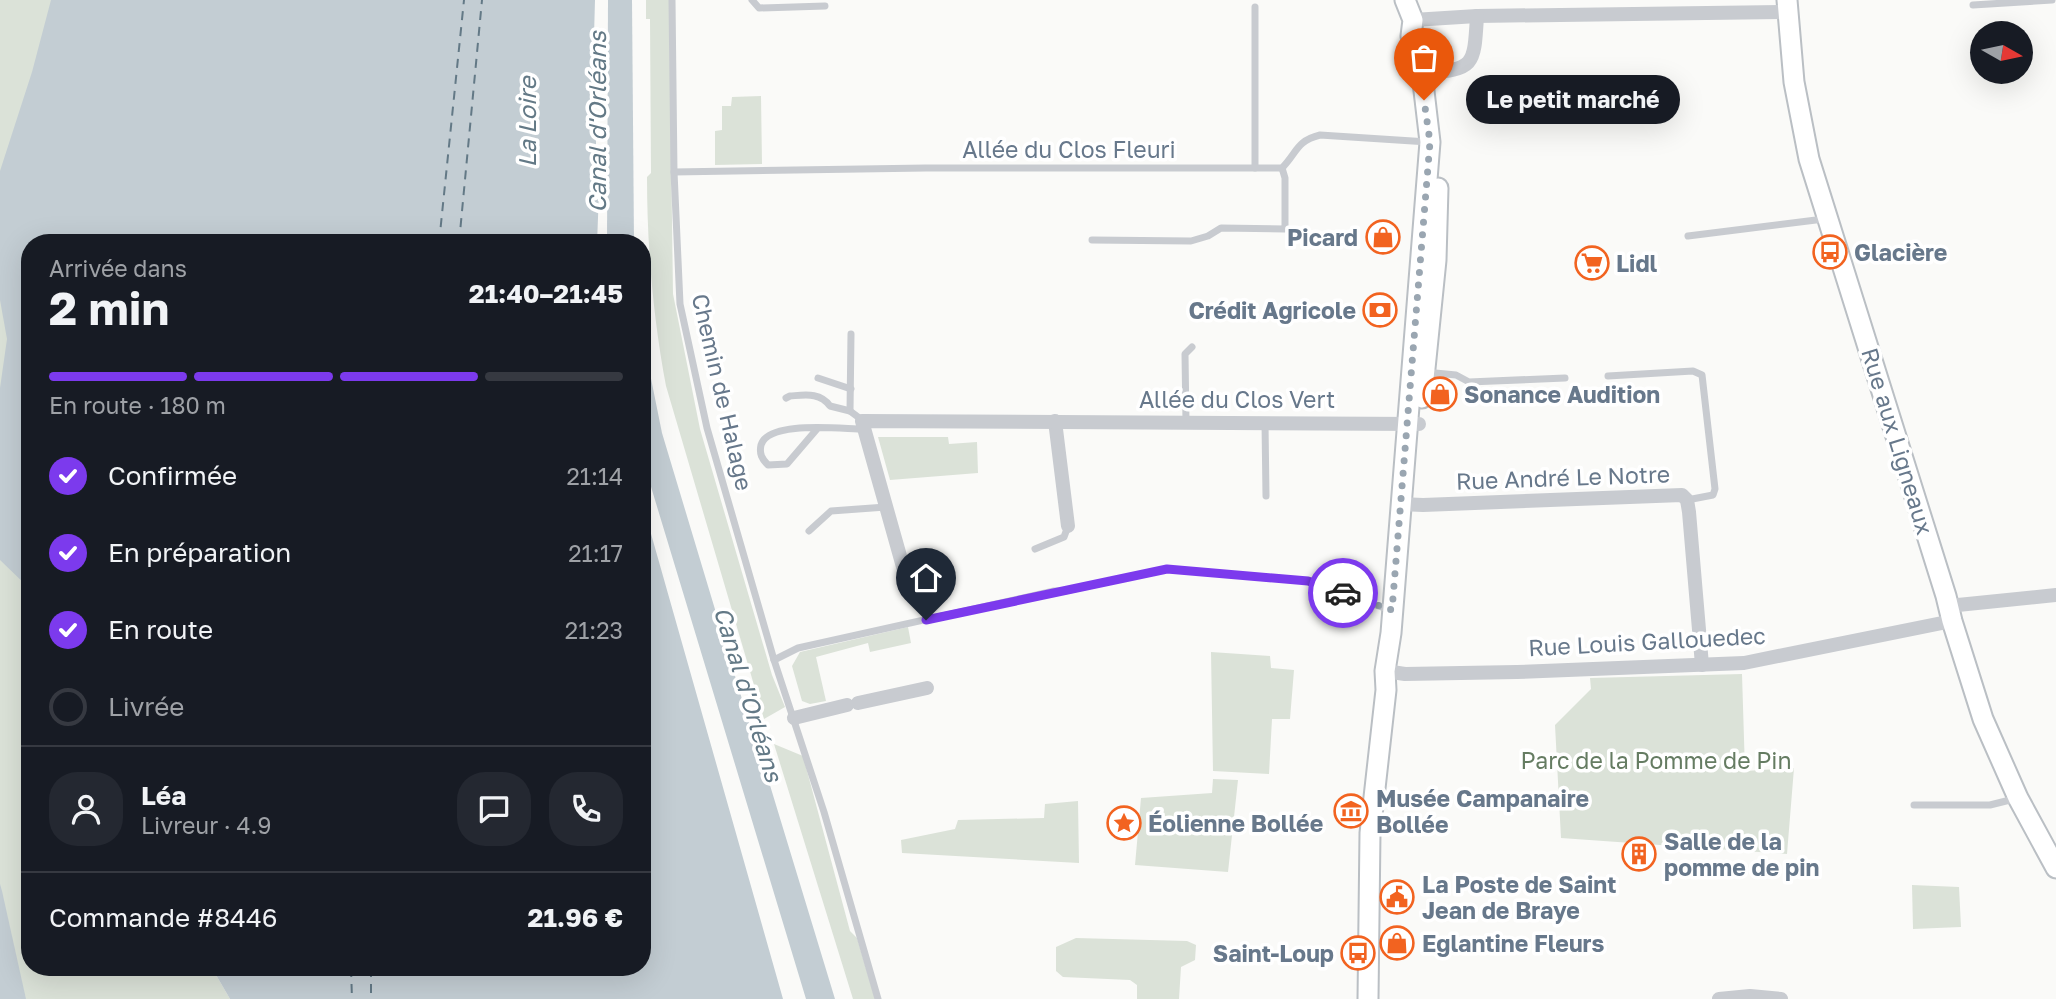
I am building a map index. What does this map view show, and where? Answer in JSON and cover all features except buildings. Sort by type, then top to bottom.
[{"type":"main road","points":[[1405,0],[1415,13],[1411,36],[1426,74],[1433,151],[1437,248],[1425,372],[1413,424]]},
{"type":"main road","name":"Rue aux Ligneaux","points":[[1787,6],[1793,71],[1809,159],[1950,614],[1983,719],[2018,798],[2056,868]]},
{"type":"main road","points":[[1368,999],[1370,833],[1406,504],[1433,151]]},
{"type":"main road","points":[[1388,678],[1392,610],[1406,504]]},
{"type":"street","points":[[1415,13],[1478,16],[1787,6]]},
{"type":"street","points":[[1426,74],[1462,68],[1472,60],[1475,54],[1478,16]]},
{"type":"street","points":[[1055,421],[1068,526]]},
{"type":"street","name":"Allée du Clos Vert","points":[[864,425],[1055,421],[1413,424]]},
{"type":"street","points":[[864,425],[907,581]]},
{"type":"street","name":"Rue André Le Notre","points":[[1406,504],[1682,495],[1688,506],[1702,665]]},
{"type":"street","name":"Rue Louis Gallouedec","points":[[1388,678],[1744,663],[1950,614],[2056,595]]},
{"type":"street","points":[[794,718],[927,688]]},
{"type":"street","points":[[1719,999],[1750,996],[1781,999]]},
{"type":"lane","name":"Chemin de Halage","points":[[672,0],[674,172],[678,274],[683,318],[708,429],[774,660],[794,718],[878,999]]},
{"type":"lane","points":[[752,0],[760,8],[825,6]]},
{"type":"lane","points":[[1973,5],[2052,0]]},
{"type":"lane","points":[[1255,7],[1255,168]]},
{"type":"lane","points":[[1092,240],[1191,241],[1208,236],[1221,228],[1285,229],[1285,178],[1282,168],[1298,145],[1320,135],[1433,151]]},
{"type":"lane","name":"Allée du Clos Fleuri","points":[[674,172],[926,168],[1282,168]]},
{"type":"lane","points":[[1688,236],[1829,219]]},
{"type":"lane","points":[[850,411],[851,334]]},
{"type":"lane","points":[[1186,422],[1185,354],[1192,347]]},
{"type":"lane","points":[[1608,376],[1693,370],[1702,375],[1715,489],[1713,495],[1688,506]]},
{"type":"lane","points":[[1425,372],[1456,375],[1469,383],[1565,378]]},
{"type":"lane","points":[[818,378],[850,389]]},
{"type":"lane","points":[[786,398],[816,395],[826,400],[830,406],[850,411],[864,425]]},
{"type":"lane","points":[[1265,422],[1266,496]]},
{"type":"lane","points":[[817,429],[787,464],[768,465],[762,459],[762,441],[770,433],[785,429],[864,425]]},
{"type":"lane","points":[[809,531],[831,511],[886,507]]},
{"type":"lane","points":[[1035,549],[1064,537],[1068,526]]},
{"type":"lane","points":[[774,660],[798,648],[1054,591],[1065,591],[1167,569],[1308,581],[1392,610]]},
{"type":"lane","points":[[1914,805],[1990,805],[2018,798]]},
{"type":"green space","points":[[0,0],[80,0],[13,210],[21,371],[21,976],[217,976],[230,999],[0,999]]},
{"type":"green space","points":[[646,0],[669,0],[673,294],[700,429],[772,675],[785,707],[764,719],[666,386],[661,360],[654,308],[651,234],[648,234],[648,229],[647,177],[651,173],[650,19],[646,19]]},
{"type":"green space","points":[[761,96],[762,164],[715,165],[715,131],[722,130],[722,106],[731,106],[732,97]]},
{"type":"green space","points":[[878,437],[948,437],[949,444],[977,442],[978,473],[890,480]]},
{"type":"green space","points":[[908,627],[911,643],[870,652],[868,643],[816,657],[826,701],[810,704],[802,701],[792,666],[800,652]]},
{"type":"green space","points":[[1211,652],[1270,656],[1271,668],[1294,670],[1290,719],[1272,719],[1269,774],[1213,771]]},
{"type":"green space","name":"Parc de la Pomme de Pin","points":[[1742,674],[1745,771],[1794,768],[1787,854],[1561,838],[1555,725],[1591,689],[1590,678]]},
{"type":"green space","points":[[774,744],[803,756],[850,931],[857,938],[875,999],[853,999]]},
{"type":"green space","points":[[1213,779],[1238,780],[1228,872],[1135,865],[1141,798],[1212,793]]},
{"type":"green space","points":[[1078,801],[1079,863],[902,853],[901,840],[955,829],[958,820],[1044,818],[1045,804]]},
{"type":"green space","points":[[1912,885],[1959,887],[1961,927],[1913,929]]},
{"type":"green space","points":[[1076,938],[1187,941],[1196,945],[1195,960],[1181,967],[1179,999],[1137,999],[1137,985],[1130,980],[1063,977],[1056,971],[1056,947]]},
{"type":"water","points":[[51,0],[595,0],[594,36],[599,62],[593,76],[595,99],[592,108],[596,114],[599,192],[597,234],[21,234],[21,580],[0,560],[0,388],[7,339],[0,300],[0,171],[32,72]]},
{"type":"water","points":[[608,0],[632,0],[634,234],[607,234]]},
{"type":"water","points":[[651,379],[662,433],[835,999],[806,999],[651,487]]},
{"type":"water","points":[[651,534],[783,999],[230,999],[217,976],[651,976]]},
{"type":"water","points":[[0,884],[2,891],[26,999],[0,999]]},
{"type":"ferry route","points":[[440,234],[464,0]]},
{"type":"ferry route","points":[[460,234],[482,0]]},
{"type":"ferry route","points":[[351,976],[352,999]]},
{"type":"ferry route","points":[[371,976],[371,999]]},
{"type":"way so far","points":[[1343,593],[1392,610],[1430,142],[1424,100]]},
{"type":"place","name":"Le petit marché","points":[[1424,100]]},
{"type":"place","name":"Picard","points":[[1383,237]]},
{"type":"place","name":"Glacière","points":[[1830,252]]},
{"type":"place","name":"Lidl","points":[[1592,263]]},
{"type":"place","name":"Crédit Agricole","points":[[1380,310]]},
{"type":"place","name":"Sonance Audition","points":[[1440,394]]},
{"type":"place","name":"Musée Campanaire Bollée","points":[[1351,811]]},
{"type":"place","name":"Éolienne Bollée","points":[[1124,823]]},
{"type":"place","name":"Salle de la pomme de pin","points":[[1639,854]]},
{"type":"place","name":"La Poste de Saint Jean de Braye","points":[[1397,897]]},
{"type":"place","name":"Eglantine Fleurs","points":[[1397,943]]},
{"type":"place","name":"Saint-Loup","points":[[1358,953]]},
{"type":"route","points":[[926,620],[1167,569],[1308,581],[1343,593]]},
{"type":"water label","name":"La Loire","points":[[526,122]]},
{"type":"water label","name":"Canal d'Orléans","points":[[596,122]]},
{"type":"water label","name":"Canal d'Orléans","points":[[749,694]]}]
